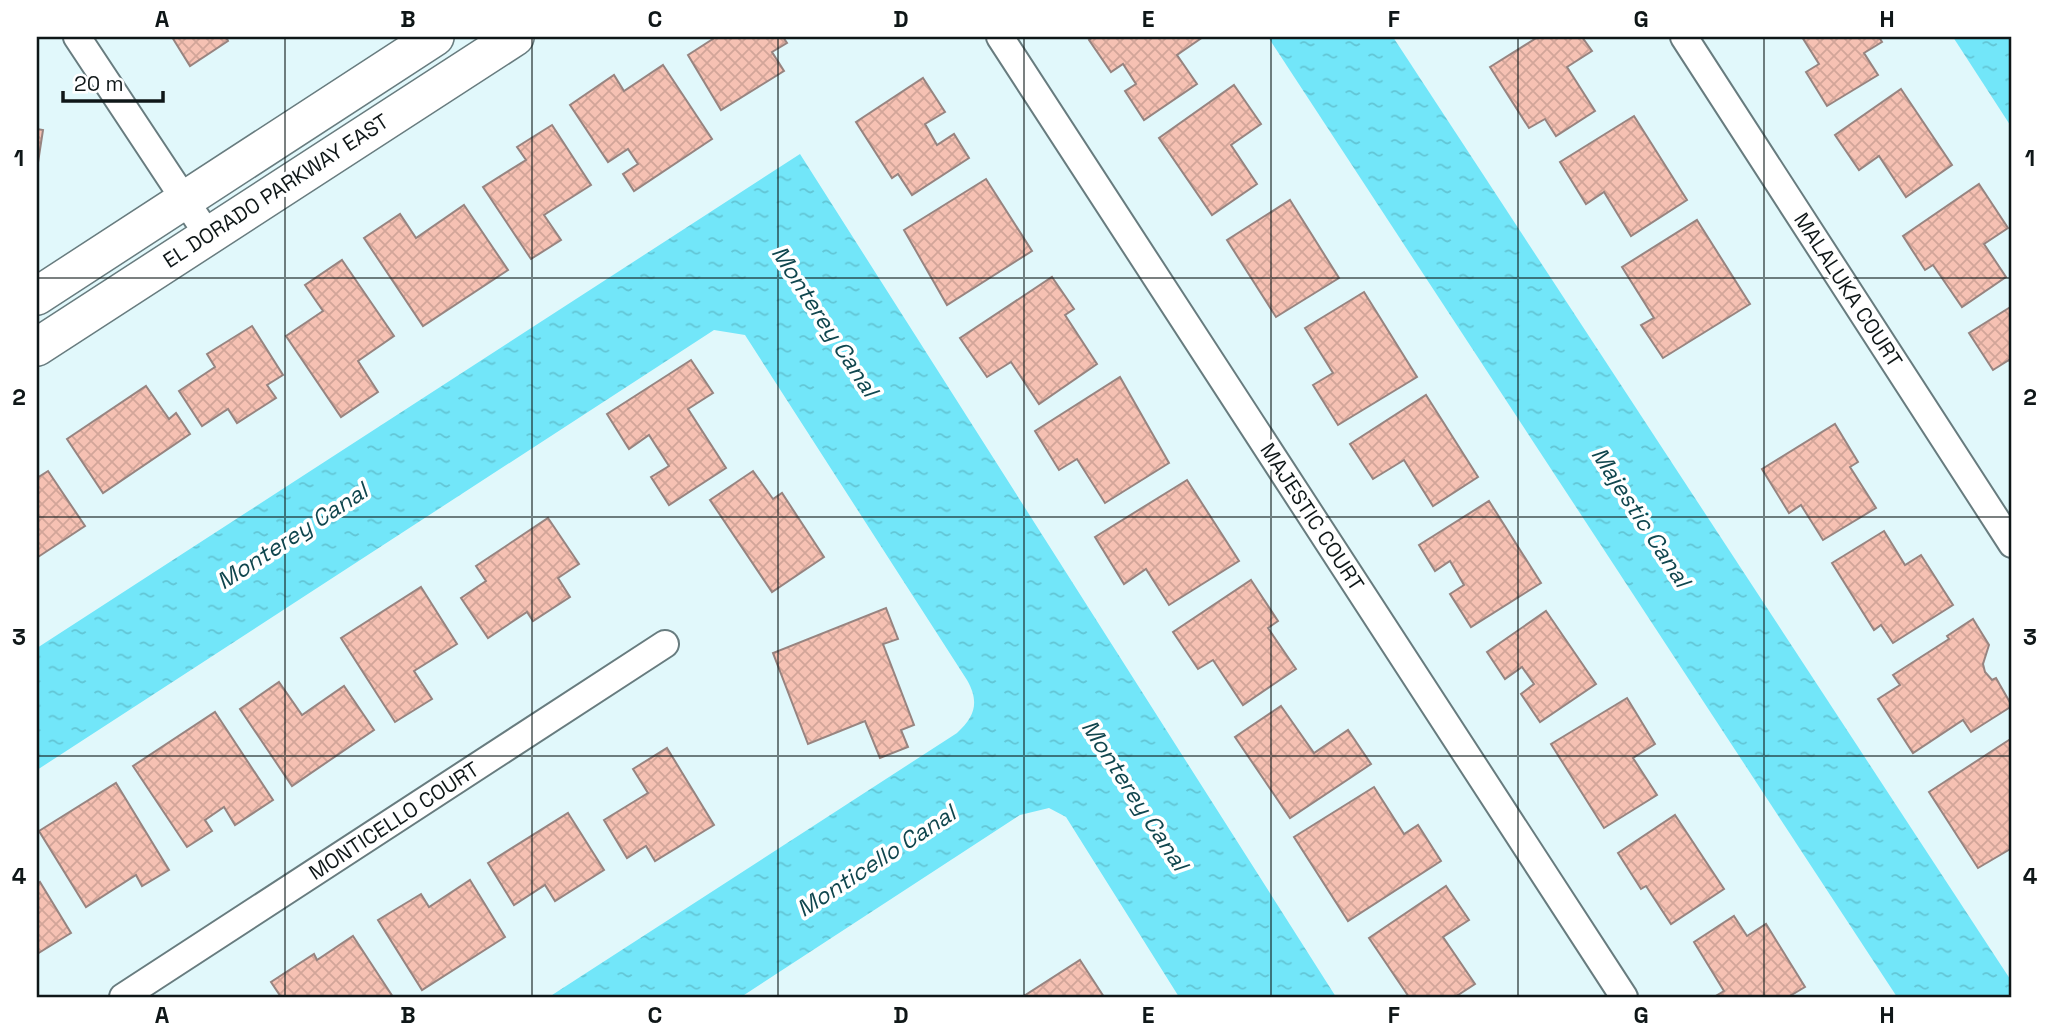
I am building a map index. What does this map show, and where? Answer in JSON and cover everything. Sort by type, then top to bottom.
[{"type":"street","points":[[77,37],[208,235]]},
{"type":"street","name":"EL DORADO PARKWAY EAST","points":[[37,296],[435,37]]},
{"type":"street","name":"EL DORADO PARKWAY EAST","points":[[37,346],[515,37]]},
{"type":"street","name":"MAJESTIC COURT","points":[[1000,37],[1624,997]]},
{"type":"street","name":"MALALUKA COURT","points":[[1684,37],[2012,544]]},
{"type":"street","name":"MONTICELLO COURT","points":[[123,997],[665,644]]},
{"type":"water","name":"Majestic Canal","points":[[1268,37],[1393,37],[2012,982],[2012,997],[1897,997]]},
{"type":"water","points":[[1953,37],[2012,37],[2012,128]]},
{"type":"water","points":[[800,154],[1336,997],[1179,997],[1066,817],[1049,808],[1020,815],[741,997],[549,997],[957,733],[974,708],[973,695],[967,680],[745,335],[714,330],[37,770],[37,648]]},
{"type":"building","points":[[172,37],[226,37],[228,41],[190,66]]},
{"type":"building","points":[[716,37],[783,37],[787,43],[772,52],[784,71],[721,110],[688,55]]},
{"type":"building","points":[[1093,37],[1203,37],[1177,55],[1197,84],[1144,120],[1125,91],[1136,84],[1123,64],[1111,72],[1089,40]]},
{"type":"building","points":[[1538,37],[1582,37],[1592,51],[1567,67],[1595,111],[1556,136],[1545,119],[1529,128],[1490,67]]},
{"type":"building","points":[[1802,37],[1879,37],[1882,42],[1864,53],[1878,75],[1827,106],[1806,72],[1819,64]]},
{"type":"building","points":[[663,65],[712,139],[634,191],[623,174],[638,164],[628,149],[608,162],[570,105],[614,75],[624,91]]},
{"type":"building","points":[[923,78],[945,112],[925,124],[937,145],[954,134],[969,158],[912,195],[898,174],[892,178],[856,122]]},
{"type":"building","points":[[1234,85],[1261,124],[1231,145],[1257,184],[1212,215],[1159,138]]},
{"type":"building","points":[[1901,89],[1952,165],[1906,197],[1879,156],[1859,170],[1835,135]]},
{"type":"building","points":[[1634,116],[1687,200],[1631,236],[1604,192],[1586,204],[1560,162]]},
{"type":"building","points":[[552,125],[591,185],[544,215],[561,240],[531,259],[483,187],[526,160],[517,147]]},
{"type":"building","points":[[37,129],[43,130],[37,169]]},
{"type":"building","points":[[986,179],[1032,251],[947,305],[904,230]]},
{"type":"building","points":[[1979,184],[2008,228],[1984,244],[2006,277],[1962,307],[1933,265],[1925,270],[1903,236]]},
{"type":"building","points":[[1290,200],[1339,278],[1276,317],[1227,240]]},
{"type":"building","points":[[464,205],[508,270],[423,326],[364,238],[400,214],[416,238]]},
{"type":"building","points":[[1697,220],[1750,304],[1663,358],[1641,325],[1654,318],[1622,267]]},
{"type":"building","points":[[342,260],[394,336],[358,361],[378,392],[341,417],[286,336],[323,311],[305,285]]},
{"type":"building","points":[[1052,277],[1074,309],[1065,315],[1097,364],[1039,404],[1011,362],[987,377],[960,338]]},
{"type":"building","points":[[1364,292],[1417,377],[1338,425],[1313,385],[1333,373],[1305,328]]},
{"type":"building","points":[[2012,306],[2012,366],[2009,360],[1993,370],[1969,333]]},
{"type":"building","points":[[252,326],[283,375],[267,385],[276,398],[237,423],[228,409],[202,426],[179,391],[215,367],[207,354]]},
{"type":"building","points":[[691,360],[713,393],[688,409],[726,468],[669,505],[651,477],[669,466],[649,435],[629,449],[607,414]]},
{"type":"building","points":[[1120,377],[1169,463],[1105,503],[1077,459],[1059,470],[1035,431]]},
{"type":"building","points":[[146,386],[169,419],[176,413],[190,434],[103,493],[67,439]]},
{"type":"building","points":[[1426,395],[1478,477],[1433,506],[1404,460],[1373,479],[1350,444]]},
{"type":"building","points":[[1835,424],[1858,462],[1850,467],[1876,508],[1823,540],[1801,505],[1789,513],[1762,469]]},
{"type":"building","points":[[48,471],[85,526],[38,557],[37,478]]},
{"type":"building","points":[[753,471],[773,499],[782,493],[824,557],[772,592],[710,500]]},
{"type":"building","points":[[1187,480],[1239,561],[1169,605],[1146,569],[1124,584],[1095,537]]},
{"type":"building","points":[[1489,501],[1541,583],[1471,627],[1450,594],[1464,585],[1450,561],[1435,571],[1419,545]]},
{"type":"building","points":[[548,518],[579,564],[558,578],[570,597],[533,621],[527,612],[488,638],[461,598],[486,581],[476,566]]},
{"type":"building","points":[[1884,531],[1905,565],[1921,555],[1953,605],[1893,643],[1881,625],[1874,630],[1832,563]]},
{"type":"building","points":[[1251,580],[1278,621],[1268,628],[1296,669],[1243,705],[1213,660],[1198,669],[1173,632]]},
{"type":"building","points":[[421,587],[457,644],[414,671],[432,699],[395,722],[341,638]]},
{"type":"building","points":[[886,608],[898,639],[883,644],[914,725],[901,730],[908,747],[880,758],[865,721],[808,744],[773,653]]},
{"type":"building","points":[[1546,611],[1596,684],[1540,722],[1521,694],[1534,684],[1522,667],[1505,679],[1487,652]]},
{"type":"building","points":[[1973,619],[1989,645],[1983,664],[1985,672],[1992,680],[1996,678],[2012,706],[1971,732],[1963,720],[1913,753],[1878,699],[1900,685],[1893,675],[1949,639],[1947,636]]},
{"type":"building","points":[[279,682],[302,715],[344,686],[374,730],[292,786],[240,709]]},
{"type":"building","points":[[1627,698],[1655,744],[1633,758],[1657,795],[1604,828],[1551,744]]},
{"type":"building","points":[[1281,706],[1314,753],[1348,730],[1371,764],[1290,818],[1235,737]]},
{"type":"building","points":[[215,712],[273,800],[235,825],[224,807],[205,820],[212,831],[187,847],[133,766]]},
{"type":"building","points":[[2012,738],[2012,848],[1978,868],[1929,792]]},
{"type":"building","points":[[667,748],[714,825],[655,861],[646,846],[627,858],[604,820],[648,793],[633,769]]},
{"type":"building","points":[[116,783],[169,870],[142,886],[136,875],[86,907],[39,831]]},
{"type":"building","points":[[1374,787],[1404,834],[1418,825],[1441,861],[1348,921],[1294,837]]},
{"type":"building","points":[[568,813],[604,870],[555,901],[545,885],[514,905],[488,863]]},
{"type":"building","points":[[1675,815],[1724,889],[1671,924],[1646,886],[1641,889],[1618,853]]},
{"type":"building","points":[[470,880],[505,937],[422,990],[378,920],[421,894],[429,907]]},
{"type":"building","points":[[40,882],[71,933],[37,954],[37,884]]},
{"type":"building","points":[[1446,886],[1469,920],[1443,937],[1475,984],[1455,997],[1409,997],[1369,938]]},
{"type":"building","points":[[1734,916],[1747,936],[1766,924],[1805,987],[1788,997],[1714,997],[1724,991],[1694,942]]},
{"type":"building","points":[[353,936],[393,997],[281,997],[271,982],[314,954],[317,960]]},
{"type":"building","points":[[1080,960],[1104,997],[1024,996]]},
{"type":"water label","name":"Monterey Canal","points":[[825,321]]},
{"type":"water label","name":"Monterey Canal","points":[[292,536]]},
{"type":"water label","name":"Monterey Canal","points":[[1135,795]]},
{"type":"water label","name":"Monticello Canal","points":[[876,861]]}]
